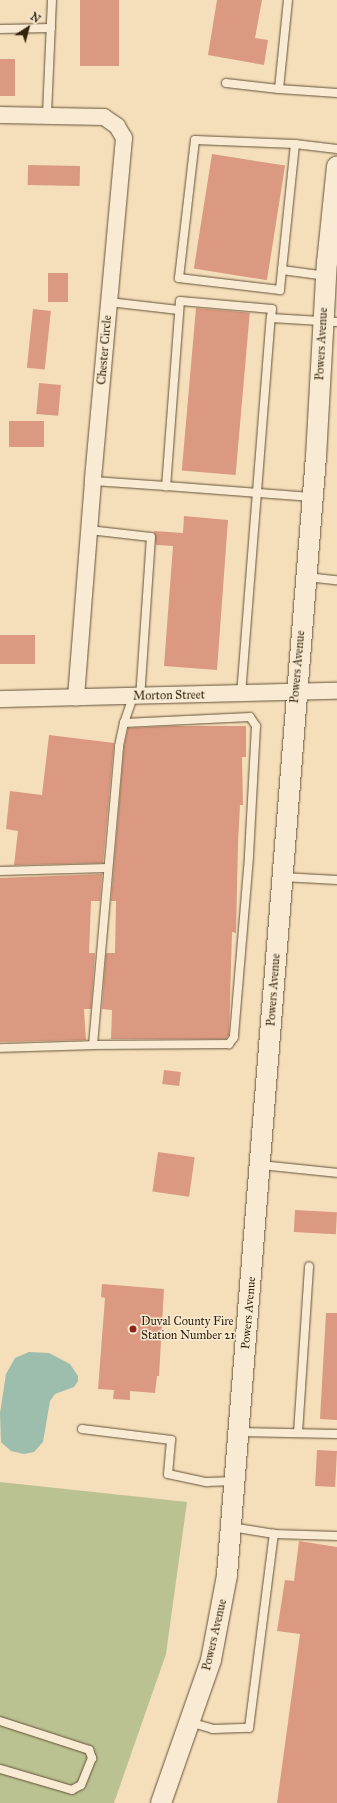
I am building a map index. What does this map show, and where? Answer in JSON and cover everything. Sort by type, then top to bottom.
[{"type":"street","name":"Chester Circle","points":[[0,115],[47,114],[104,117],[118,126],[124,138],[93,481],[76,697]]},
{"type":"street","name":"Powers Avenue","points":[[161,1803],[188,1721],[211,1660],[227,1575],[296,690],[312,497],[330,322],[327,276],[337,167]]},
{"type":"street","name":"Morton Street","points":[[0,699],[241,695],[296,690],[337,691]]},
{"type":"lane","points":[[47,114],[52,0]]},
{"type":"lane","points":[[279,89],[288,0]]},
{"type":"lane","points":[[0,29],[51,28]]},
{"type":"lane","points":[[226,83],[279,89],[337,93]]},
{"type":"lane","points":[[295,144],[280,290],[178,278],[195,140],[295,144],[337,149]]},
{"type":"lane","points":[[282,270],[327,276]]},
{"type":"lane","points":[[166,486],[180,301],[272,309],[241,695]]},
{"type":"lane","points":[[109,302],[179,310]]},
{"type":"lane","points":[[271,318],[330,322]]},
{"type":"lane","points":[[93,481],[312,497]]},
{"type":"lane","points":[[89,530],[151,537],[137,697],[124,723],[118,746],[93,1045]]},
{"type":"lane","points":[[306,576],[337,580]]},
{"type":"lane","points":[[0,1048],[93,1045],[229,1044],[234,1038],[249,858],[256,726],[250,717],[124,723]]},
{"type":"lane","points":[[0,871],[108,868]]},
{"type":"lane","points":[[282,877],[337,880]]},
{"type":"lane","points":[[260,1165],[337,1173]]},
{"type":"lane","points":[[298,1433],[309,1266]]},
{"type":"lane","points":[[82,1429],[171,1440],[168,1474],[207,1482],[234,1481]]},
{"type":"lane","points":[[238,1432],[337,1434]]},
{"type":"lane","points":[[231,1526],[274,1534],[337,1536]]},
{"type":"lane","points":[[188,1721],[213,1729],[249,1728],[274,1534]]},
{"type":"lane","points":[[0,1721],[89,1750],[92,1758],[81,1786],[72,1790],[0,1769]]},
{"type":"green space","points":[[0,1482],[187,1502],[166,1654],[114,1803],[0,1803]]},
{"type":"shaded area","points":[[29,1352],[49,1353],[70,1364],[78,1376],[78,1381],[74,1387],[55,1394],[50,1401],[43,1442],[34,1452],[24,1454],[11,1451],[1,1442],[0,1413],[6,1374],[15,1358]]},
{"type":"building","points":[[80,0],[119,0],[119,66],[80,66]]},
{"type":"building","points":[[217,0],[262,0],[255,38],[268,40],[264,65],[208,55]]},
{"type":"building","points":[[0,59],[15,59],[15,96],[0,96]]},
{"type":"building","points":[[212,154],[285,166],[267,280],[194,269]]},
{"type":"building","points":[[28,165],[80,166],[80,186],[28,185]]},
{"type":"building","points":[[48,273],[68,273],[68,302],[48,302]]},
{"type":"building","points":[[196,308],[250,313],[236,475],[182,470]]},
{"type":"building","points":[[33,309],[51,311],[45,370],[27,368]]},
{"type":"building","points":[[39,383],[61,385],[58,416],[36,414]]},
{"type":"building","points":[[9,421],[44,421],[44,447],[9,447]]},
{"type":"building","points":[[184,516],[228,520],[217,670],[164,666],[173,546],[156,545],[154,531],[183,533]]},
{"type":"building","points":[[0,635],[35,635],[35,664],[0,664]]},
{"type":"building","points":[[171,726],[246,726],[246,757],[242,757],[243,805],[240,805],[236,933],[232,932],[229,1035],[226,1039],[111,1039],[112,1010],[102,1009],[106,953],[115,953],[116,901],[111,901],[124,747],[128,728]]},
{"type":"building","points":[[49,735],[114,743],[103,863],[14,865],[18,831],[6,829],[10,791],[42,795]]},
{"type":"building","points":[[102,874],[100,901],[91,901],[89,953],[95,953],[91,1009],[84,1009],[86,1040],[0,1042],[0,878]]},
{"type":"building","points":[[164,1070],[181,1072],[179,1086],[162,1084]]},
{"type":"building","points":[[158,1152],[195,1157],[189,1197],[152,1192]]},
{"type":"building","points":[[295,1210],[337,1212],[336,1234],[294,1232]]},
{"type":"building","name":"Duval County Fire Station Number 21","points":[[102,1284],[164,1289],[159,1376],[157,1376],[155,1393],[130,1391],[130,1400],[113,1399],[114,1390],[98,1389],[105,1298],[101,1297]]},
{"type":"building","points":[[326,1313],[337,1313],[337,1420],[320,1419]]},
{"type":"building","points":[[317,1450],[337,1451],[335,1487],[315,1486]]},
{"type":"building","points":[[299,1541],[337,1547],[337,1803],[277,1803],[300,1634],[277,1631],[285,1580],[294,1581]]},
{"type":"place","name":"Duval County Fire Station Number 21","points":[[133,1329]]}]
